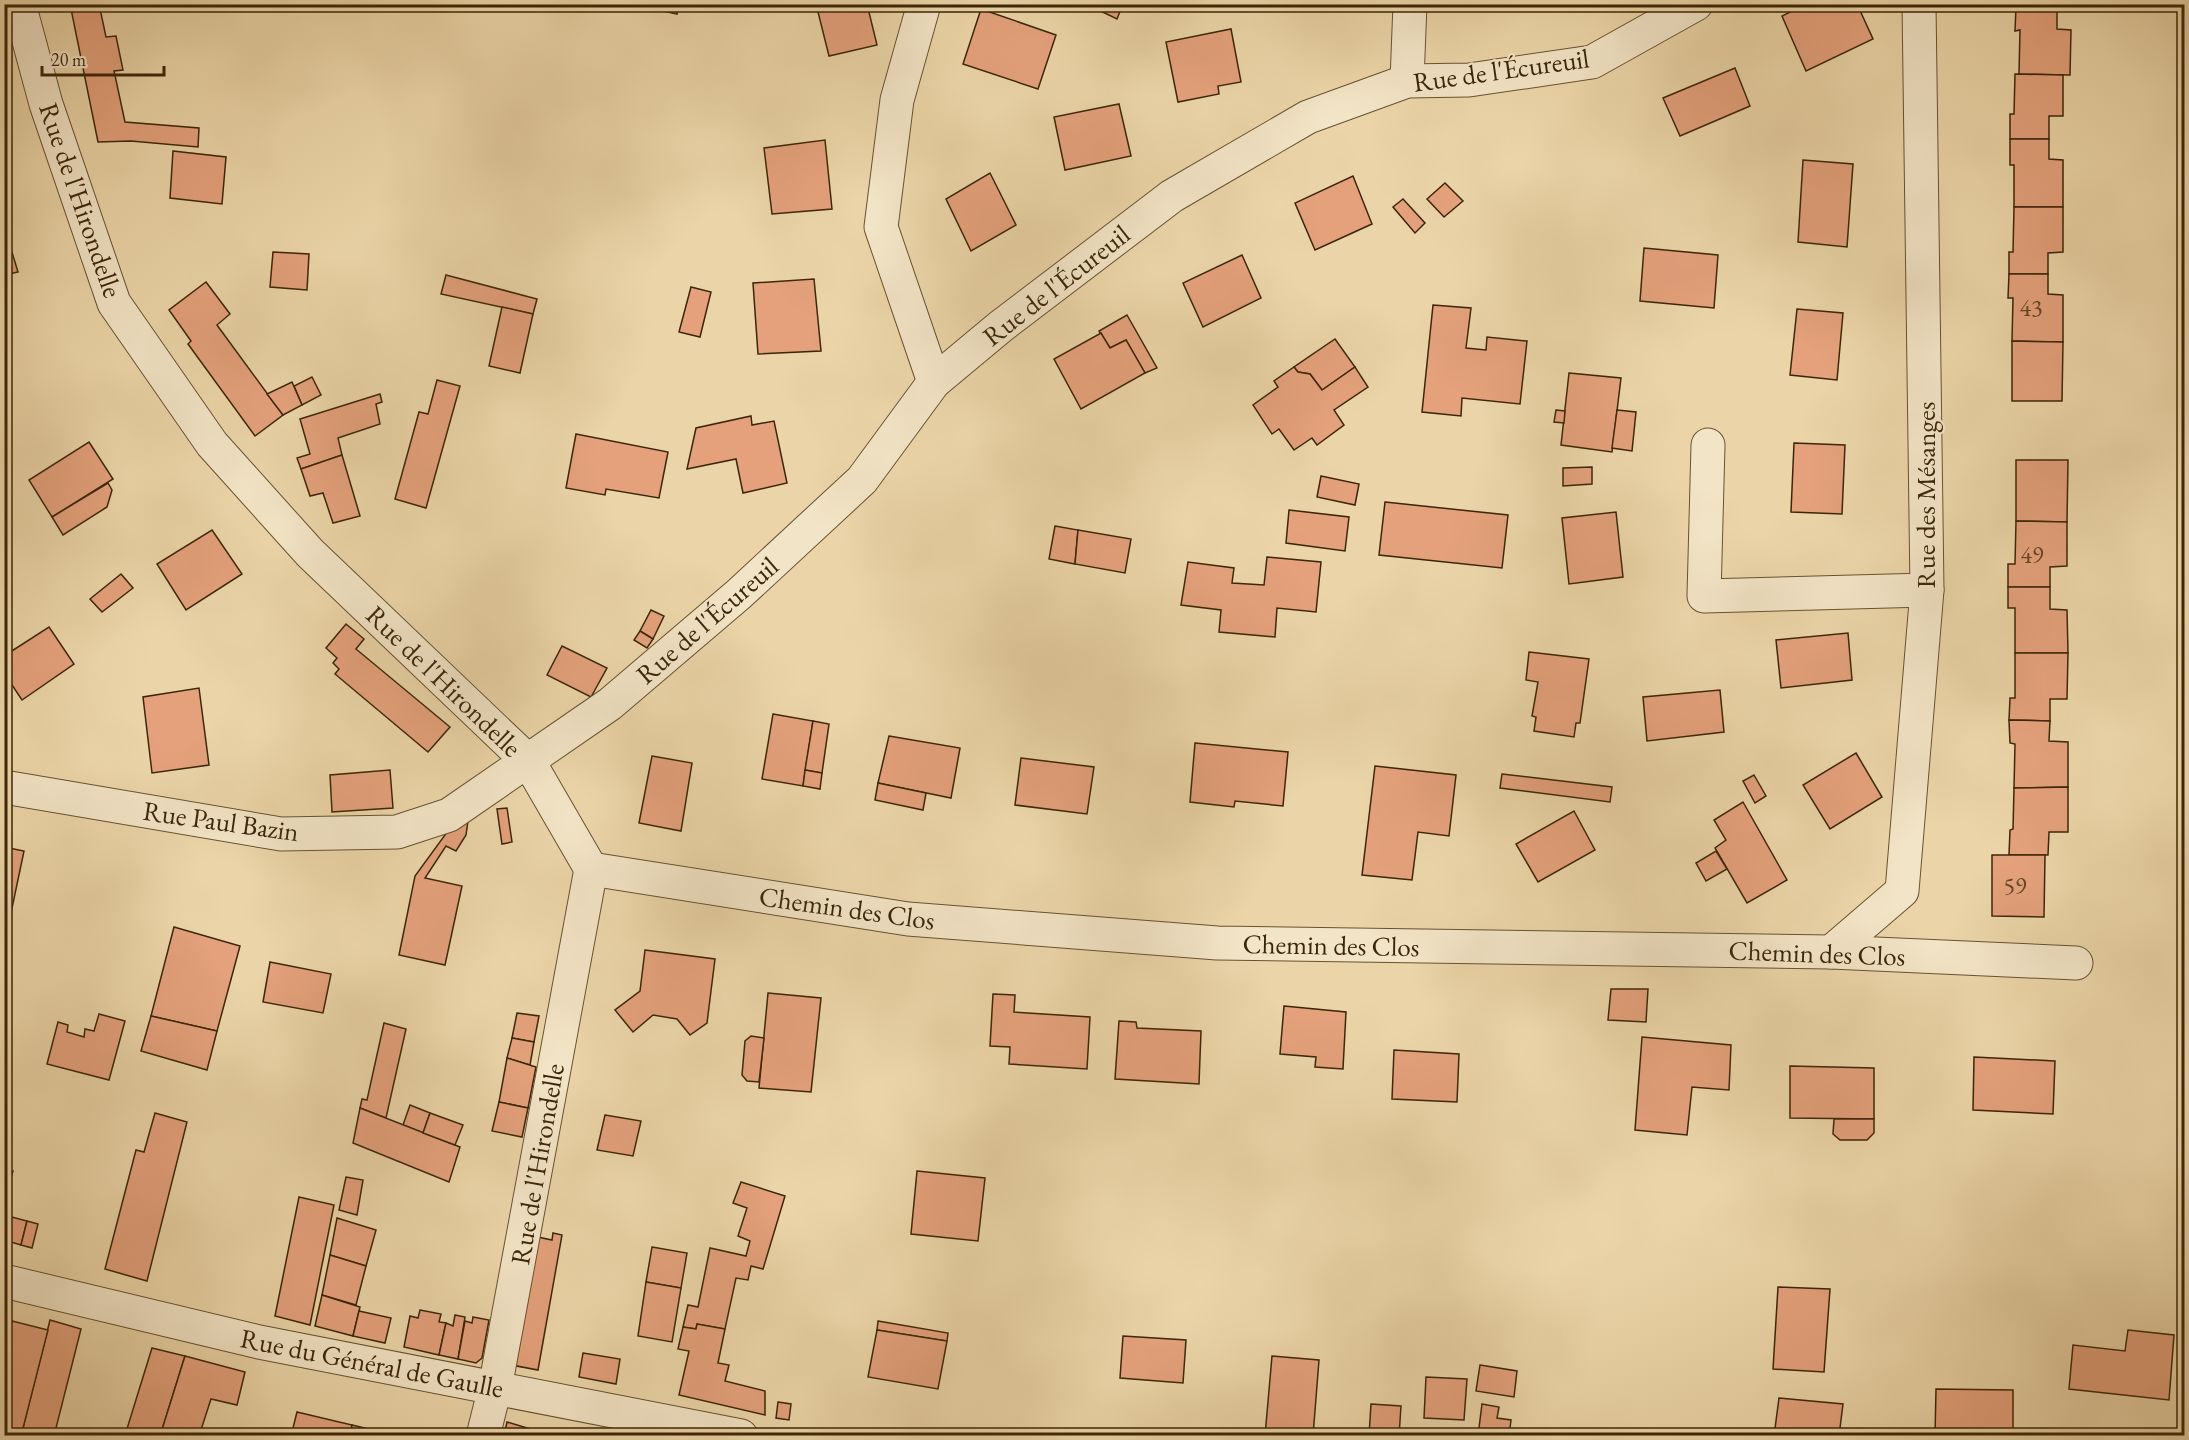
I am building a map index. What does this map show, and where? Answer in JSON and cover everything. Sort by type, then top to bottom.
[{"type":"street","name":"Rue de l'Hirondelle","points":[[19,4],[46,104],[114,303],[212,444],[310,553],[529,762],[591,869],[495,1388],[483,1436]]},
{"type":"street","points":[[924,4],[897,100],[881,227],[934,382]]},
{"type":"street","points":[[1407,81],[1410,4]]},
{"type":"street","name":"Rue de l'Écureuil","points":[[529,762],[628,690],[739,594],[862,480],[934,382],[1000,327],[1172,196],[1308,117],[1407,81],[1470,80],[1592,62],[1696,4]]},
{"type":"street","name":"Rue des Mésanges","points":[[1831,952],[1902,891],[1927,590],[1919,4]]},
{"type":"street","points":[[1708,445],[1704,596],[1927,590]]},
{"type":"street","name":"Rue Paul Bazin","points":[[4,787],[281,834],[397,832],[449,815],[529,762]]},
{"type":"street","name":"Chemin des Clos","points":[[591,869],[908,919],[1217,943],[1831,952],[2076,963]]},
{"type":"street","name":"Rue du Général de Gaulle","points":[[4,1281],[259,1342],[741,1436]]},
{"type":"building","points":[[70,4],[99,4],[106,37],[116,36],[123,70],[114,71],[125,122],[199,128],[198,147],[131,141],[98,142]]},
{"type":"building","points":[[655,4],[679,4],[677,14],[654,9]]},
{"type":"building","points":[[816,4],[867,4],[877,45],[829,56]]},
{"type":"building","points":[[1086,4],[1123,4],[1117,19]]},
{"type":"building","points":[[1806,4],[1857,4],[1873,39],[1806,71],[1782,16]]},
{"type":"building","points":[[2020,4],[2071,4],[2071,8],[2020,7]]},
{"type":"building","points":[[2016,7],[2057,8],[2057,29],[2071,30],[2070,75],[2019,74],[2020,30],[2015,31]]},
{"type":"building","points":[[981,9],[1056,35],[1038,89],[963,64]]},
{"type":"building","points":[[1231,29],[1241,82],[1218,86],[1219,94],[1178,102],[1166,42]]},
{"type":"building","points":[[1735,68],[1750,106],[1680,136],[1663,98]]},
{"type":"building","points":[[2015,74],[2063,75],[2063,116],[2049,116],[2049,139],[2010,139],[2010,114],[2014,114]]},
{"type":"building","points":[[1119,104],[1131,156],[1065,170],[1054,117]]},
{"type":"building","points":[[2010,139],[2049,139],[2049,159],[2063,160],[2063,207],[2014,207],[2014,165],[2010,165]]},
{"type":"building","points":[[825,140],[832,209],[772,214],[764,148]]},
{"type":"building","points":[[173,151],[226,157],[222,204],[170,198]]},
{"type":"building","points":[[1803,160],[1853,164],[1847,247],[1798,242]]},
{"type":"building","points":[[990,173],[1016,225],[971,251],[946,199]]},
{"type":"building","points":[[1353,176],[1372,224],[1315,250],[1295,203]]},
{"type":"building","points":[[1445,183],[1463,201],[1444,217],[1427,199]]},
{"type":"building","points":[[1403,199],[1425,223],[1415,233],[1393,207]]},
{"type":"building","points":[[2014,207],[2063,207],[2063,252],[2048,253],[2048,274],[2009,274],[2009,252],[2013,252]]},
{"type":"building","points":[[4,226],[18,272],[4,275]]},
{"type":"building","points":[[1644,248],[1718,255],[1714,308],[1640,301]]},
{"type":"building","points":[[273,252],[309,254],[307,290],[270,287]]},
{"type":"building","points":[[1242,255],[1261,298],[1203,327],[1183,283]]},
{"type":"building","points":[[2009,274],[2048,274],[2048,294],[2063,295],[2063,342],[2012,341],[2013,298],[2008,298]]},
{"type":"building","points":[[446,275],[537,299],[533,314],[441,294]]},
{"type":"building","points":[[814,279],[821,351],[758,354],[753,283]]},
{"type":"building","points":[[206,282],[230,314],[217,325],[283,415],[255,436],[188,344],[191,341],[169,310]]},
{"type":"building","points":[[691,287],[711,292],[700,337],[679,332]]},
{"type":"building","points":[[1433,305],[1471,308],[1466,348],[1486,350],[1487,337],[1527,341],[1520,404],[1462,398],[1461,416],[1422,412]]},
{"type":"building","points":[[502,307],[533,314],[520,373],[489,366]]},
{"type":"building","points":[[1797,309],[1843,313],[1837,380],[1790,375]]},
{"type":"building","points":[[1127,315],[1157,368],[1145,373],[1126,340],[1110,348],[1099,331]]},
{"type":"building","points":[[1101,333],[1110,348],[1126,340],[1145,373],[1081,409],[1054,359]]},
{"type":"building","points":[[1335,339],[1355,367],[1322,390],[1310,374],[1298,372],[1294,367]]},
{"type":"building","points":[[2012,341],[2063,342],[2062,401],[2012,401]]},
{"type":"building","points":[[1294,367],[1298,372],[1310,374],[1322,390],[1355,367],[1368,387],[1334,410],[1344,425],[1317,445],[1312,438],[1294,450],[1279,429],[1272,434],[1253,405],[1278,387],[1274,381]]},
{"type":"building","points":[[1569,373],[1621,378],[1612,452],[1561,445]]},
{"type":"building","points":[[312,377],[321,395],[302,405],[294,386]]},
{"type":"building","points":[[437,380],[460,386],[426,508],[395,499],[419,412],[428,414]]},
{"type":"building","points":[[292,382],[302,405],[283,415],[267,394]]},
{"type":"building","points":[[380,394],[382,402],[376,404],[380,424],[338,438],[342,455],[301,469],[297,458],[310,454],[300,419]]},
{"type":"building","points":[[1556,410],[1565,411],[1564,423],[1554,422]]},
{"type":"building","points":[[1617,410],[1636,412],[1632,451],[1612,448]]},
{"type":"building","points":[[751,416],[752,425],[774,421],[787,483],[743,493],[736,459],[687,469],[696,428]]},
{"type":"building","points":[[576,434],[668,452],[659,498],[606,489],[605,495],[566,488]]},
{"type":"building","points":[[89,442],[113,479],[52,517],[29,480]]},
{"type":"building","points":[[1794,443],[1845,445],[1842,514],[1791,512]]},
{"type":"building","points":[[342,455],[360,516],[333,523],[323,493],[310,496],[301,469]]},
{"type":"building","points":[[2016,460],[2068,460],[2067,522],[2016,521]]},
{"type":"building","points":[[1592,467],[1592,484],[1563,486],[1563,468]]},
{"type":"building","points":[[1321,476],[1359,484],[1355,505],[1317,497]]},
{"type":"building","points":[[108,483],[112,490],[107,507],[63,535],[52,517]]},
{"type":"building","points":[[1385,502],[1508,515],[1502,568],[1379,555]]},
{"type":"building","points":[[1289,510],[1349,517],[1345,551],[1286,543]]},
{"type":"building","points":[[1616,512],[1623,577],[1569,584],[1562,518]]},
{"type":"building","points":[[2016,521],[2067,522],[2067,566],[2050,567],[2050,587],[2008,587],[2008,564],[2015,564]]},
{"type":"building","points":[[1055,526],[1078,530],[1075,564],[1049,559]]},
{"type":"building","points":[[212,530],[242,574],[186,610],[157,564]]},
{"type":"building","points":[[1078,530],[1131,539],[1125,573],[1075,564]]},
{"type":"building","points":[[1267,557],[1321,562],[1316,612],[1277,608],[1275,637],[1219,632],[1221,610],[1181,605],[1188,562],[1234,568],[1232,583],[1264,585]]},
{"type":"building","points":[[121,574],[133,588],[102,612],[90,599]]},
{"type":"building","points":[[2008,587],[2050,587],[2050,609],[2067,610],[2068,653],[2015,653],[2015,608],[2008,608]]},
{"type":"building","points":[[651,610],[664,616],[653,639],[640,631]]},
{"type":"building","points":[[346,624],[364,639],[356,649],[450,727],[428,752],[335,674],[339,669],[333,663],[337,658],[326,648]]},
{"type":"building","points":[[49,627],[74,664],[22,700],[4,673],[4,656]]},
{"type":"building","points":[[640,631],[653,639],[647,648],[634,640]]},
{"type":"building","points":[[1848,633],[1852,680],[1781,688],[1776,640]]},
{"type":"building","points":[[562,646],[607,668],[591,697],[547,675]]},
{"type":"building","points":[[1529,652],[1589,659],[1580,723],[1576,723],[1574,737],[1534,731],[1536,717],[1532,716],[1538,682],[1526,680]]},
{"type":"building","points":[[2015,653],[2068,653],[2067,699],[2050,699],[2050,721],[2009,720],[2010,698],[2015,698]]},
{"type":"building","points":[[199,688],[209,765],[152,773],[143,697]]},
{"type":"building","points":[[1720,690],[1724,732],[1647,741],[1643,697]]},
{"type":"building","points":[[773,714],[813,721],[803,786],[762,779]]},
{"type":"building","points":[[2009,720],[2050,721],[2049,741],[2068,742],[2068,787],[2014,788],[2015,744],[2010,743]]},
{"type":"building","points":[[813,721],[829,724],[822,773],[805,770]]},
{"type":"building","points":[[889,736],[960,748],[951,798],[878,783]]},
{"type":"building","points":[[1195,743],[1288,752],[1283,806],[1235,801],[1234,807],[1190,802]]},
{"type":"building","points":[[1856,753],[1882,797],[1830,829],[1803,785]]},
{"type":"building","points":[[652,756],[692,763],[681,831],[639,823]]},
{"type":"building","points":[[1021,758],[1094,767],[1087,814],[1015,805]]},
{"type":"building","points":[[1375,766],[1456,775],[1449,836],[1418,832],[1412,880],[1362,875]]},
{"type":"building","points":[[390,770],[393,808],[332,812],[330,775]]},
{"type":"building","points":[[805,770],[822,773],[820,789],[803,786]]},
{"type":"building","points":[[1502,774],[1612,787],[1610,802],[1500,788]]},
{"type":"building","points":[[1754,775],[1766,796],[1755,803],[1743,781]]},
{"type":"building","points":[[878,783],[926,793],[923,810],[875,800]]},
{"type":"building","points":[[2068,787],[2068,832],[2049,832],[2048,855],[2009,855],[2010,830],[2013,829],[2014,788]]},
{"type":"building","points":[[1743,802],[1787,880],[1747,903],[1715,848],[1726,840],[1714,820]]},
{"type":"building","points":[[507,808],[512,842],[502,844],[497,809]]},
{"type":"building","points":[[1574,811],[1595,850],[1538,882],[1516,844]]},
{"type":"building","points":[[468,821],[466,835],[456,851],[446,846],[425,878],[462,886],[445,965],[399,955],[415,876],[450,828]]},
{"type":"building","points":[[4,847],[24,851],[11,913],[4,912]]},
{"type":"building","points":[[1716,851],[1727,869],[1706,881],[1696,863]]},
{"type":"building","points":[[1992,855],[2045,855],[2044,917],[1992,916]]},
{"type":"building","points":[[174,927],[240,946],[217,1031],[151,1016]]},
{"type":"building","points":[[645,950],[715,959],[707,1023],[690,1035],[677,1019],[653,1015],[633,1032],[615,1010],[640,991]]},
{"type":"building","points":[[270,962],[331,974],[323,1013],[263,1002]]},
{"type":"building","points":[[1611,989],[1648,989],[1646,1022],[1608,1020]]},
{"type":"building","points":[[768,993],[821,998],[811,1092],[759,1088]]},
{"type":"building","points":[[993,994],[1015,995],[1014,1012],[1090,1017],[1087,1069],[1009,1064],[1010,1047],[990,1046]]},
{"type":"building","points":[[1284,1006],[1346,1012],[1343,1069],[1315,1067],[1316,1057],[1280,1054]]},
{"type":"building","points":[[517,1013],[539,1016],[534,1042],[512,1038]]},
{"type":"building","points":[[99,1014],[125,1021],[109,1080],[47,1064],[58,1022],[68,1025],[67,1032],[84,1037],[85,1029],[94,1031]]},
{"type":"building","points":[[151,1016],[217,1031],[207,1070],[141,1051]]},
{"type":"building","points":[[1119,1021],[1136,1022],[1137,1028],[1201,1031],[1199,1084],[1115,1079]]},
{"type":"building","points":[[384,1023],[406,1029],[386,1118],[360,1108],[362,1099],[367,1100]]},
{"type":"building","points":[[751,1036],[764,1038],[759,1082],[747,1081],[742,1075],[745,1041]]},
{"type":"building","points":[[1642,1037],[1731,1045],[1729,1090],[1692,1087],[1687,1135],[1635,1130]]},
{"type":"building","points":[[512,1038],[534,1042],[530,1065],[507,1058]]},
{"type":"building","points":[[1394,1050],[1459,1054],[1457,1102],[1392,1099]]},
{"type":"building","points":[[1974,1057],[2055,1061],[2053,1114],[1973,1110]]},
{"type":"building","points":[[507,1058],[536,1067],[528,1108],[499,1102]]},
{"type":"building","points":[[1790,1066],[1874,1068],[1874,1119],[1790,1118]]},
{"type":"building","points":[[499,1102],[528,1108],[522,1137],[492,1131]]},
{"type":"building","points":[[410,1105],[430,1113],[423,1133],[403,1125]]},
{"type":"building","points":[[360,1108],[460,1147],[449,1182],[353,1143]]},
{"type":"building","points":[[155,1113],[187,1122],[147,1281],[105,1269],[136,1150],[144,1152]]},
{"type":"building","points":[[430,1113],[463,1125],[455,1145],[423,1133]]},
{"type":"building","points":[[605,1115],[641,1121],[633,1156],[597,1150]]},
{"type":"building","points":[[1834,1119],[1874,1119],[1874,1133],[1867,1140],[1840,1140],[1833,1134]]},
{"type":"building","points":[[4,1169],[13,1171],[4,1200]]},
{"type":"building","points":[[917,1171],[985,1178],[978,1241],[911,1234]]},
{"type":"building","points":[[346,1177],[363,1180],[357,1215],[339,1210]]},
{"type":"building","points":[[741,1182],[785,1196],[763,1269],[751,1266],[748,1280],[736,1278],[725,1329],[697,1324],[696,1329],[683,1327],[688,1305],[698,1307],[710,1248],[746,1256],[750,1241],[738,1236],[747,1208],[733,1203]]},
{"type":"building","points":[[299,1197],[334,1205],[310,1325],[275,1316]]},
{"type":"building","points":[[4,1215],[27,1221],[21,1245],[4,1240]]},
{"type":"building","points":[[337,1218],[376,1230],[366,1266],[330,1255]]},
{"type":"building","points":[[27,1221],[38,1224],[32,1248],[21,1245]]},
{"type":"building","points":[[553,1233],[562,1235],[538,1370],[506,1364],[528,1235],[552,1240]]},
{"type":"building","points":[[652,1247],[687,1253],[681,1288],[646,1282]]},
{"type":"building","points":[[330,1255],[366,1266],[356,1305],[322,1295]]},
{"type":"building","points":[[646,1282],[681,1288],[672,1342],[638,1336]]},
{"type":"building","points":[[1778,1287],[1830,1289],[1824,1372],[1773,1369]]},
{"type":"building","points":[[322,1295],[360,1307],[353,1336],[315,1326]]},
{"type":"building","points":[[420,1310],[441,1314],[439,1322],[446,1323],[439,1355],[404,1347],[410,1316],[418,1318]]},
{"type":"building","points":[[359,1311],[391,1318],[385,1343],[353,1336]]},
{"type":"building","points":[[455,1315],[465,1317],[458,1359],[439,1355],[446,1323],[453,1326]]},
{"type":"building","points":[[473,1317],[489,1320],[482,1358],[476,1363],[458,1359],[465,1321],[472,1323]]},
{"type":"building","points":[[4,1319],[12,1321],[4,1350]]},
{"type":"building","points":[[50,1320],[81,1329],[54,1436],[21,1436]]},
{"type":"building","points":[[12,1321],[48,1330],[21,1436],[4,1434],[4,1380],[8,1365],[4,1364],[4,1350]]},
{"type":"building","points":[[878,1321],[948,1333],[947,1341],[877,1330]]},
{"type":"building","points":[[697,1324],[725,1329],[718,1363],[729,1365],[725,1381],[765,1391],[765,1415],[679,1395],[689,1351],[678,1349],[683,1327],[696,1329]]},
{"type":"building","points":[[877,1330],[947,1341],[938,1389],[868,1377]]},
{"type":"building","points":[[2128,1330],[2174,1335],[2169,1400],[2069,1389],[2073,1345],[2125,1351]]},
{"type":"building","points":[[1123,1336],[1186,1340],[1183,1383],[1120,1378]]},
{"type":"building","points":[[152,1348],[185,1356],[160,1436],[137,1436],[126,1432]]},
{"type":"building","points":[[583,1353],[620,1359],[616,1384],[579,1377]]},
{"type":"building","points":[[185,1356],[245,1372],[237,1405],[211,1399],[199,1436],[160,1436]]},
{"type":"building","points":[[1272,1356],[1319,1360],[1313,1436],[1265,1436]]},
{"type":"building","points":[[1480,1365],[1517,1371],[1514,1397],[1476,1391]]},
{"type":"building","points":[[1426,1377],[1467,1379],[1464,1420],[1424,1418]]},
{"type":"building","points":[[1936,1389],[2013,1390],[2013,1436],[1935,1436]]},
{"type":"building","points":[[1779,1398],[1843,1404],[1839,1436],[1774,1436]]},
{"type":"building","points":[[778,1402],[791,1404],[789,1420],[776,1418]]},
{"type":"building","points":[[1371,1404],[1401,1406],[1399,1436],[1369,1436]]},
{"type":"building","points":[[1482,1404],[1499,1407],[1497,1418],[1511,1420],[1509,1436],[1478,1436]]},
{"type":"building","points":[[297,1412],[352,1425],[350,1436],[291,1436]]},
{"type":"building","points":[[507,1422],[534,1430],[532,1436],[504,1436]]},
{"type":"building","points":[[352,1425],[398,1436],[350,1436]]}]
